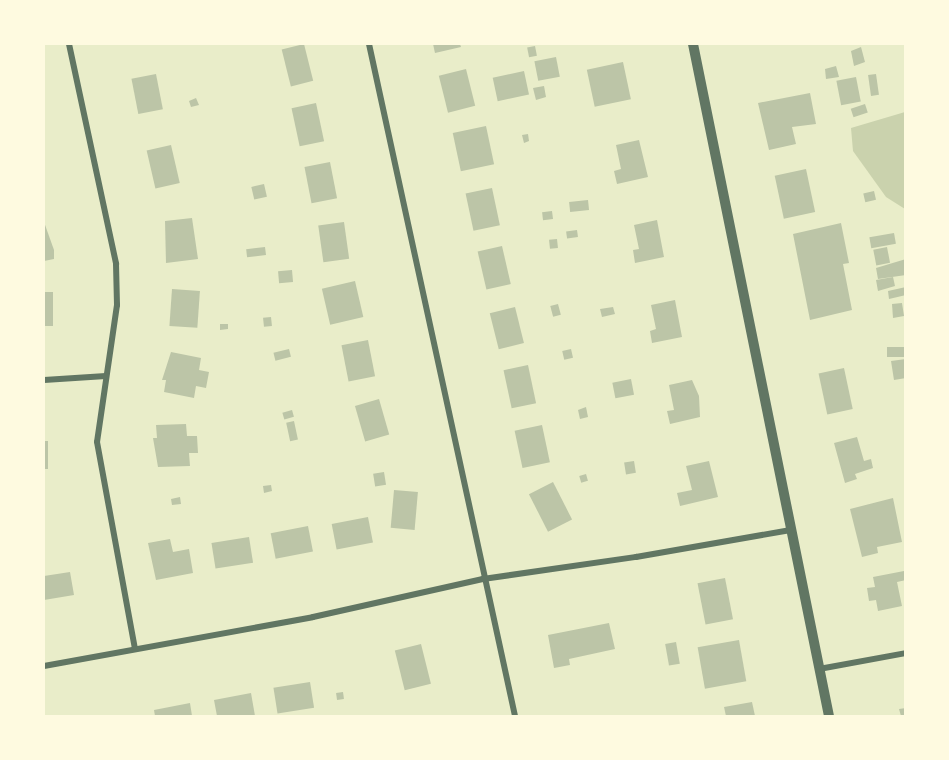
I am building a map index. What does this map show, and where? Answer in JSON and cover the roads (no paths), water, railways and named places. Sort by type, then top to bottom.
[{"type":"street","points":[[69,44],[116,264],[117,305],[97,442],[99,463],[135,648]]},
{"type":"street","points":[[369,44],[483,579],[515,717]]},
{"type":"street","points":[[693,44],[829,717]]},
{"type":"street","points":[[44,380],[106,376]]},
{"type":"street","points":[[44,666],[313,617],[483,579],[791,530]]},
{"type":"street","points":[[819,669],[906,652]]}]
